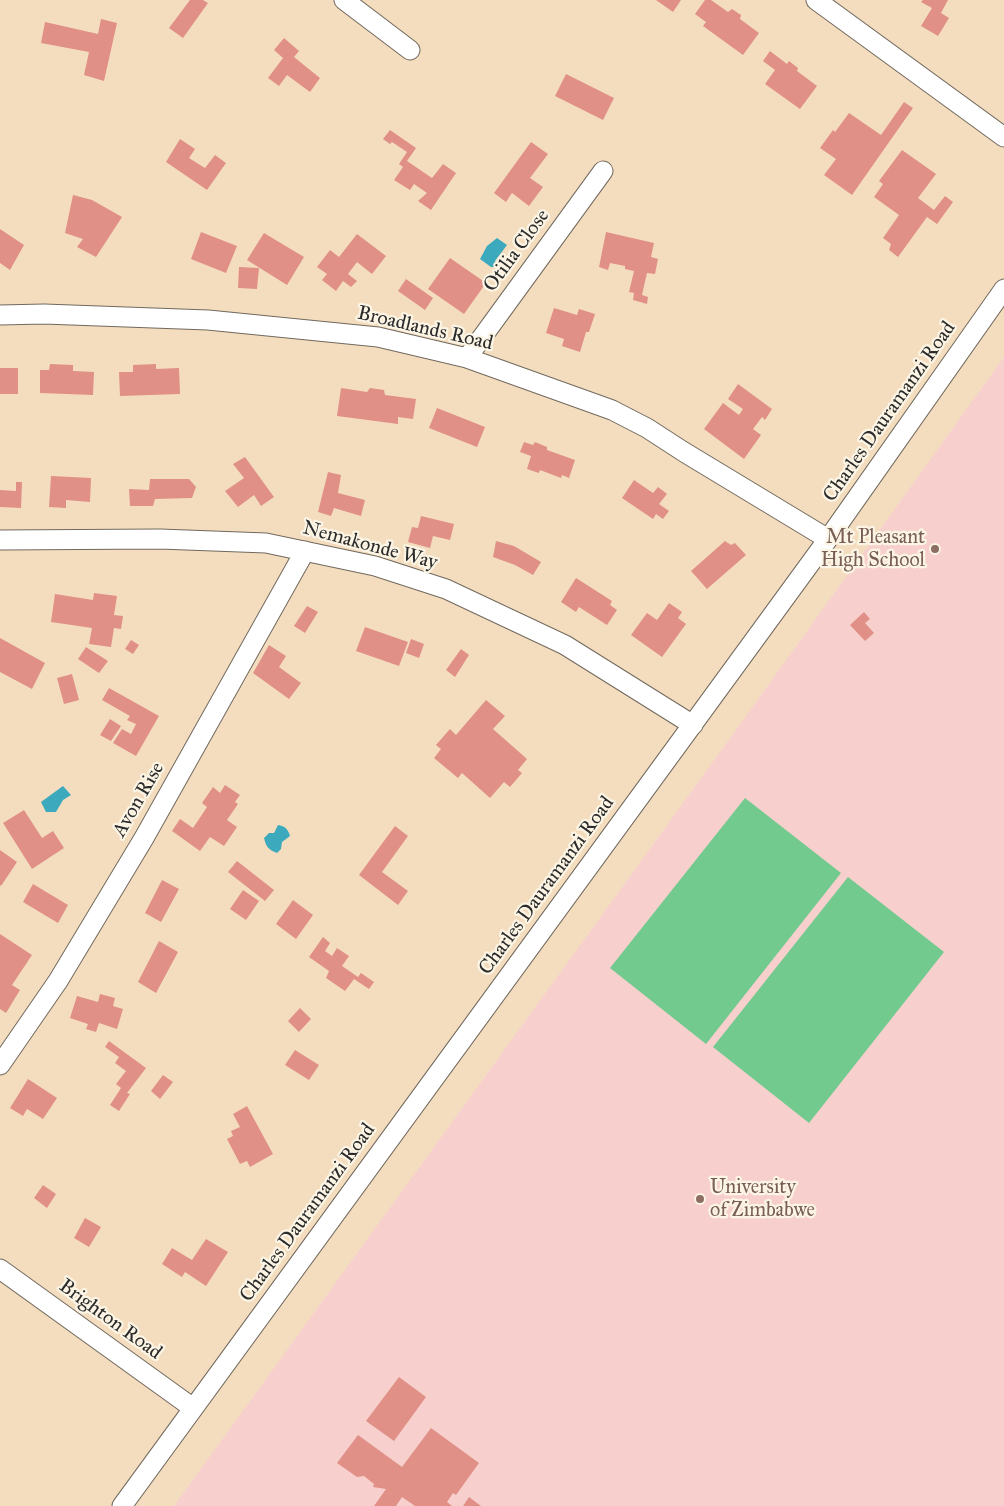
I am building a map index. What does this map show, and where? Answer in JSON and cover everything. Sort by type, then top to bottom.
[{"type":"street","points":[[344,0],[410,50]]},
{"type":"street","points":[[816,0],[1004,137]]},
{"type":"street","name":"Otilia Close","points":[[468,358],[604,170]]},
{"type":"street","name":"Charles Dauramanzi Road","points":[[122,1506],[828,539],[1004,289]]},
{"type":"street","name":"Broadlands Road","points":[[0,315],[44,314],[208,320],[378,337],[468,358],[612,410],[647,428],[828,539]]},
{"type":"street","name":"Nemakonde Way","points":[[1,543],[160,539],[266,543],[375,566],[446,589],[565,645],[693,725]]},
{"type":"street","name":"Avon Rise","points":[[0,1065],[58,981],[138,847],[305,551]]},
{"type":"street","name":"Brighton Road","points":[[0,1269],[193,1408]]},
{"type":"shaded area","name":"University of Zimbabwe","points":[[1004,357],[1004,1506],[174,1506],[728,741]]},
{"type":"green space","points":[[745,798],[841,873],[706,1044],[610,968]]},
{"type":"green space","points":[[848,877],[944,952],[809,1123],[713,1047]]},
{"type":"water","points":[[497,238],[507,245],[495,261],[496,267],[491,267],[480,259],[487,246]]},
{"type":"water","points":[[63,786],[71,795],[63,800],[56,812],[46,812],[41,802]]},
{"type":"water","points":[[278,825],[286,828],[290,836],[282,842],[281,849],[277,853],[268,848],[264,838],[269,833],[274,833]]},
{"type":"building","points":[[190,0],[203,0],[208,3],[183,38],[169,28]]},
{"type":"building","points":[[656,0],[681,0],[673,12]]},
{"type":"building","points":[[705,0],[711,0],[728,12],[732,9],[741,15],[740,19],[759,33],[743,55],[703,26],[706,22],[695,14]]},
{"type":"building","points":[[923,0],[948,0],[941,13],[949,18],[938,36],[921,26],[932,8],[921,2]]},
{"type":"building","points":[[101,19],[117,23],[104,81],[84,75],[89,52],[41,43],[45,22],[98,34]]},
{"type":"building","points":[[284,38],[299,51],[294,57],[320,78],[310,92],[287,75],[279,86],[268,78],[283,58],[274,50]]},
{"type":"building","points":[[770,51],[787,64],[789,61],[798,68],[797,71],[817,86],[800,109],[765,84],[775,70],[763,61]]},
{"type":"building","points":[[566,74],[614,98],[603,120],[555,96]]},
{"type":"building","points":[[904,102],[913,108],[852,195],[824,175],[836,159],[820,148],[849,113],[881,135]]},
{"type":"building","points":[[390,130],[416,148],[407,161],[432,178],[443,164],[456,173],[431,210],[418,201],[427,193],[414,184],[410,190],[394,180],[403,167],[399,164],[407,152],[392,142],[390,144],[383,139]]},
{"type":"building","points":[[180,139],[195,149],[189,158],[205,168],[215,155],[226,163],[207,190],[166,162]]},
{"type":"building","points":[[531,142],[548,154],[530,178],[543,187],[529,206],[512,193],[506,202],[494,193]]},
{"type":"building","points":[[902,150],[936,174],[918,198],[934,210],[945,196],[953,202],[937,224],[927,217],[898,257],[889,250],[891,244],[883,238],[899,215],[874,197],[883,184],[879,181]]},
{"type":"building","points":[[73,195],[92,200],[122,217],[96,257],[77,247],[83,239],[65,233]]},
{"type":"building","points":[[0,229],[24,245],[10,270],[0,263]]},
{"type":"building","points":[[201,232],[237,246],[226,273],[191,259]]},
{"type":"building","points":[[606,232],[654,243],[651,257],[658,259],[655,274],[647,273],[642,295],[648,297],[647,304],[633,300],[634,293],[629,292],[634,271],[625,269],[625,266],[610,263],[608,270],[599,267]]},
{"type":"building","points":[[264,233],[304,257],[287,285],[247,260]]},
{"type":"building","points":[[357,234],[386,256],[372,274],[357,262],[348,274],[357,281],[351,287],[343,281],[336,291],[322,280],[327,274],[317,267],[330,250],[339,257]]},
{"type":"building","points":[[450,258],[486,283],[464,314],[428,289]]},
{"type":"building","points":[[239,267],[259,268],[257,289],[238,288]]},
{"type":"building","points":[[406,279],[433,298],[425,310],[398,291]]},
{"type":"building","points":[[554,308],[577,315],[579,309],[595,314],[589,332],[586,332],[580,352],[562,346],[564,339],[546,333]]},
{"type":"building","points":[[50,364],[73,365],[73,371],[94,372],[93,395],[40,393],[40,370],[49,370]]},
{"type":"building","points":[[156,364],[156,369],[179,368],[180,394],[120,396],[119,372],[133,372],[133,365]]},
{"type":"building","points":[[0,368],[18,368],[18,394],[0,394]]},
{"type":"building","points":[[738,384],[772,409],[765,420],[762,417],[753,429],[761,435],[744,459],[704,429],[723,403],[739,415],[743,409],[728,399]]},
{"type":"building","points":[[341,388],[367,392],[370,388],[384,390],[385,395],[416,399],[413,419],[398,417],[398,424],[337,416]]},
{"type":"building","points":[[437,408],[485,427],[477,447],[429,428]]},
{"type":"building","points":[[524,442],[533,445],[535,442],[547,447],[547,450],[575,460],[569,478],[562,475],[561,478],[540,470],[539,473],[527,469],[531,456],[520,452]]},
{"type":"building","points":[[245,457],[274,497],[261,506],[254,495],[238,507],[225,491],[244,478],[233,464]]},
{"type":"building","points":[[328,472],[341,475],[338,493],[365,500],[361,516],[334,508],[331,516],[318,512]]},
{"type":"building","points":[[51,476],[91,478],[90,502],[66,500],[66,508],[49,507]]},
{"type":"building","points":[[150,479],[189,479],[196,487],[192,498],[155,499],[153,506],[130,506],[129,489],[149,490]]},
{"type":"building","points":[[634,480],[653,493],[658,487],[667,494],[659,504],[669,511],[663,519],[656,514],[653,519],[622,498]]},
{"type":"building","points":[[16,482],[22,482],[21,508],[0,507],[0,490],[16,491]]},
{"type":"building","points":[[421,516],[454,524],[450,540],[433,536],[430,548],[408,542],[412,527],[418,528]]},
{"type":"building","points":[[496,541],[514,546],[541,562],[533,575],[515,565],[493,557]]},
{"type":"building","points":[[725,541],[731,545],[735,543],[746,555],[707,589],[691,571]]},
{"type":"building","points":[[576,578],[612,601],[610,605],[617,610],[607,625],[579,607],[576,612],[561,602]]},
{"type":"building","points":[[94,593],[117,596],[114,615],[123,616],[121,629],[114,628],[111,647],[89,644],[92,628],[51,622],[55,594],[93,600]]},
{"type":"building","points":[[669,603],[682,612],[678,618],[686,624],[662,657],[631,635],[647,613],[657,620]]},
{"type":"building","points":[[307,606],[318,612],[305,633],[294,626]]},
{"type":"building","points":[[864,612],[870,619],[865,623],[874,633],[865,641],[850,625]]},
{"type":"building","points":[[365,627],[408,642],[399,666],[356,651]]},
{"type":"building","points":[[0,638],[45,663],[32,689],[0,672]]},
{"type":"building","points":[[411,639],[424,644],[419,658],[406,653]]},
{"type":"building","points":[[131,640],[139,645],[133,654],[125,649]]},
{"type":"building","points":[[269,645],[286,656],[279,667],[301,683],[289,699],[253,673]]},
{"type":"building","points":[[86,647],[108,661],[99,673],[78,659]]},
{"type":"building","points":[[461,649],[469,655],[455,677],[446,670]]},
{"type":"building","points":[[72,674],[79,700],[64,704],[57,678]]},
{"type":"building","points":[[109,688],[159,716],[136,756],[113,743],[122,729],[131,734],[136,724],[127,720],[130,716],[102,700]]},
{"type":"building","points":[[486,700],[505,716],[493,729],[527,759],[518,770],[522,773],[510,787],[504,782],[490,798],[462,773],[458,778],[434,758],[441,749],[436,745],[450,729],[456,735]]},
{"type":"building","points":[[110,719],[121,726],[111,741],[100,735]]},
{"type":"building","points":[[225,785],[240,795],[235,802],[238,804],[227,820],[237,827],[224,846],[210,837],[200,851],[172,831],[180,819],[193,828],[207,807],[202,803],[213,787],[220,793]]},
{"type":"building","points":[[24,810],[42,838],[53,831],[64,848],[32,869],[3,823]]},
{"type":"building","points":[[395,826],[408,836],[382,872],[408,891],[398,905],[359,875]]},
{"type":"building","points":[[0,850],[17,862],[1,886],[0,885]]},
{"type":"building","points":[[237,861],[274,890],[265,901],[228,872]]},
{"type":"building","points":[[162,880],[179,889],[161,922],[145,913]]},
{"type":"building","points":[[33,884],[68,905],[58,923],[23,902]]},
{"type":"building","points":[[243,890],[259,901],[246,920],[230,909]]},
{"type":"building","points":[[293,900],[313,915],[296,939],[276,924]]},
{"type":"building","points":[[0,934],[32,955],[12,985],[20,990],[6,1013],[0,1009]]},
{"type":"building","points":[[323,937],[330,943],[325,951],[332,956],[337,948],[349,956],[342,966],[358,977],[361,973],[374,982],[369,989],[354,979],[345,991],[326,978],[329,971],[309,957]]},
{"type":"building","points":[[159,941],[178,952],[156,993],[138,982]]},
{"type":"building","points":[[100,994],[115,998],[113,1006],[123,1009],[117,1029],[99,1023],[96,1032],[86,1029],[88,1024],[70,1018],[77,996],[98,1002]]},
{"type":"building","points":[[300,1008],[311,1019],[299,1032],[288,1021]]},
{"type":"building","points":[[109,1041],[146,1068],[127,1093],[130,1094],[119,1111],[110,1105],[121,1088],[116,1084],[126,1071],[115,1063],[119,1057],[105,1047]]},
{"type":"building","points":[[295,1050],[319,1065],[309,1080],[285,1065]]},
{"type":"building","points":[[163,1075],[173,1082],[160,1099],[151,1091]]},
{"type":"building","points":[[28,1079],[57,1098],[43,1119],[27,1109],[23,1116],[10,1108]]},
{"type":"building","points":[[247,1106],[273,1154],[250,1167],[247,1161],[240,1164],[227,1139],[233,1136],[231,1131],[240,1127],[233,1114]]},
{"type":"building","points":[[43,1185],[56,1194],[47,1208],[34,1198]]},
{"type":"building","points":[[85,1218],[101,1227],[89,1247],[74,1238]]},
{"type":"building","points":[[206,1239],[228,1252],[206,1286],[185,1272],[182,1277],[162,1264],[172,1248],[192,1260]]},
{"type":"building","points":[[399,1377],[426,1397],[394,1441],[366,1421]]},
{"type":"building","points":[[431,1428],[479,1463],[456,1495],[453,1493],[447,1502],[452,1506],[415,1506],[402,1497],[396,1506],[374,1506],[386,1489],[373,1487],[374,1484],[364,1476],[357,1477],[337,1463],[358,1435],[402,1467]]},
{"type":"building","points":[[469,1497],[481,1506],[463,1506]]},
{"type":"place","name":"Mt Pleasant High School","points":[[935,549]]},
{"type":"place","name":"University of Zimbabwe","points":[[700,1199]]}]
